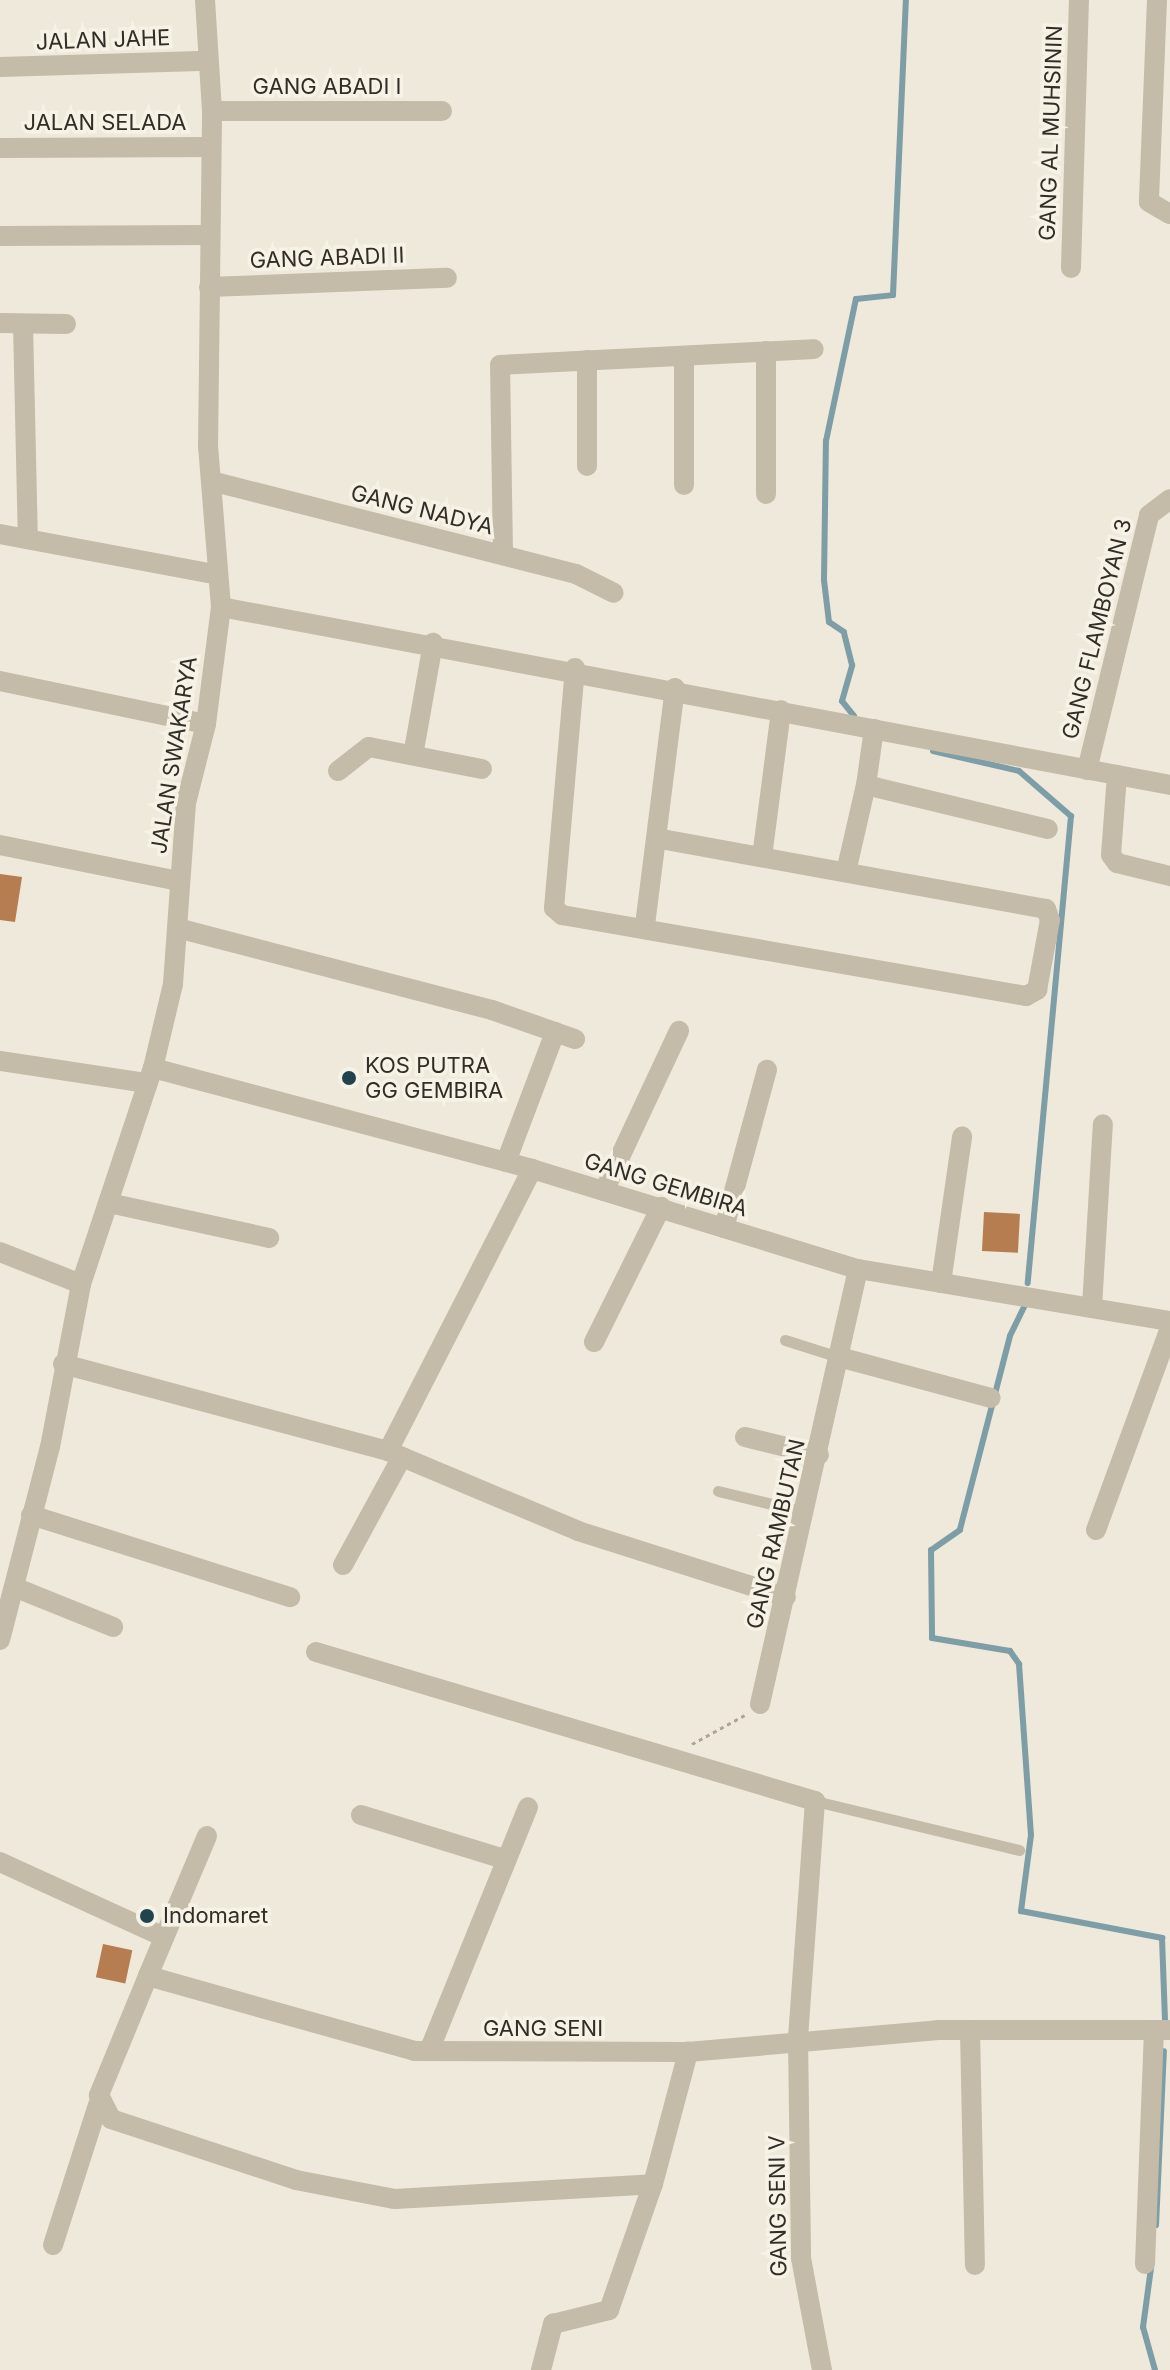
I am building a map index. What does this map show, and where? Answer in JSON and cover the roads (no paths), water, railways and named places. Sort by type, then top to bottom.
[{"type":"street","name":"JALAN SWAKARYA","points":[[0,1640],[10,1575],[31,1515],[81,1284],[149,1076],[181,929],[178,881],[186,803],[206,724],[221,607],[214,574],[215,482],[208,235],[212,111],[205,0]]},
{"type":"street","name":"GANG AL MUHSININ","points":[[1071,268],[1079,0]]},
{"type":"street","points":[[1157,0],[1162,97],[1149,202],[1170,214]]},
{"type":"street","name":"JALAN JAHE","points":[[0,67],[208,61]]},
{"type":"street","name":"GANG ABADI I","points":[[212,111],[442,111]]},
{"type":"street","name":"JALAN SELADA","points":[[0,148],[211,147]]},
{"type":"street","points":[[0,236],[208,235]]},
{"type":"street","name":"GANG ABADI II","points":[[209,287],[447,278]]},
{"type":"street","points":[[0,323],[66,324]]},
{"type":"street","points":[[23,324],[28,539]]},
{"type":"street","points":[[503,555],[500,365],[814,349]]},
{"type":"street","points":[[766,351],[766,494]]},
{"type":"street","points":[[684,356],[684,485]]},
{"type":"street","points":[[587,360],[587,466]]},
{"type":"street","name":"GANG NADYA","points":[[215,482],[576,574],[614,593]]},
{"type":"street","name":"GANG FLAMBOYAN 3","points":[[1087,770],[1164,501]]},
{"type":"street","points":[[0,534],[214,574]]},
{"type":"street","points":[[221,607],[575,668],[1087,770],[1169,780]]},
{"type":"street","points":[[414,750],[433,643]]},
{"type":"street","points":[[575,668],[554,908],[1026,996],[1037,990],[1050,920],[1046,909],[656,838]]},
{"type":"street","points":[[0,681],[206,724]]},
{"type":"street","points":[[645,925],[675,688]]},
{"type":"street","points":[[762,857],[781,710]]},
{"type":"street","points":[[846,872],[866,785],[874,729]]},
{"type":"street","points":[[338,771],[369,747],[414,750],[482,769]]},
{"type":"street","points":[[1117,775],[1111,855],[1117,863],[1170,876]]},
{"type":"street","points":[[866,785],[1048,829]]},
{"type":"street","points":[[0,845],[178,881]]},
{"type":"street","points":[[181,929],[565,1035],[506,1162]]},
{"type":"street","points":[[604,1191],[679,1031]]},
{"type":"street","name":"GANG GEMBIRA","points":[[0,1061],[149,1076],[532,1169],[858,1269],[1170,1321]]},
{"type":"street","points":[[724,1228],[767,1070]]},
{"type":"street","points":[[1092,1307],[1103,1124]]},
{"type":"street","points":[[941,1283],[962,1137]]},
{"type":"street","points":[[343,1565],[532,1169]]},
{"type":"street","points":[[109,1203],[269,1238]]},
{"type":"street","points":[[594,1342],[661,1207]]},
{"type":"street","points":[[0,1252],[81,1284]]},
{"type":"street","name":"GANG RAMBUTAN","points":[[760,1704],[819,1455],[858,1269]]},
{"type":"street","points":[[1096,1530],[1170,1328]]},
{"type":"street","points":[[839,1357],[991,1398]]},
{"type":"street","points":[[63,1364],[395,1454],[578,1531],[786,1597]]},
{"type":"street","points":[[745,1437],[819,1455]]},
{"type":"street","points":[[31,1515],[290,1597]]},
{"type":"street","points":[[10,1575],[113,1627]]},
{"type":"street","points":[[316,1652],[815,1801]]},
{"type":"street","name":"GANG SENI V","points":[[815,1801],[798,2038],[801,2258],[822,2370]]},
{"type":"street","points":[[429,2051],[504,1859],[528,1807]]},
{"type":"street","points":[[361,1815],[504,1859]]},
{"type":"street","points":[[53,2245],[98,2105],[207,1836]]},
{"type":"street","points":[[0,1862],[164,1937]]},
{"type":"street","name":"GANG SENI","points":[[148,1976],[429,2051],[688,2052],[798,2038],[970,2030],[1162,2030]]},
{"type":"street","points":[[970,2030],[975,2265]]},
{"type":"street","points":[[1145,2264],[1162,2030]]},
{"type":"street","points":[[541,2370],[553,2324],[609,2310],[653,2184],[688,2052]]},
{"type":"street","points":[[98,2105],[111,2119],[296,2180],[395,2199],[653,2184]]},
{"type":"lane","points":[[785,1340],[839,1357]]},
{"type":"lane","points":[[718,1491],[805,1512]]},
{"type":"lane","points":[[815,1801],[1019,1850]]},
{"type":"waterway","points":[[854,716],[842,701],[852,665],[844,632],[829,622],[824,580],[826,441],[856,299],[893,295],[906,0]]},
{"type":"waterway","points":[[933,751],[1019,771],[1071,816],[1028,1283]]},
{"type":"waterway","points":[[1025,1305],[1010,1336],[960,1530],[931,1550],[932,1638],[1010,1651],[1019,1664],[1031,1835],[1021,1911],[1162,1938],[1165,2021]]},
{"type":"waterway","points":[[1156,2225],[1164,2051]]},
{"type":"waterway","points":[[1151,2268],[1143,2327],[1155,2370]]},
{"type":"place","name":"KOS PUTRA GG GEMBIRA","points":[[349,1078]]},
{"type":"place","name":"Indomaret","points":[[147,1916]]}]
